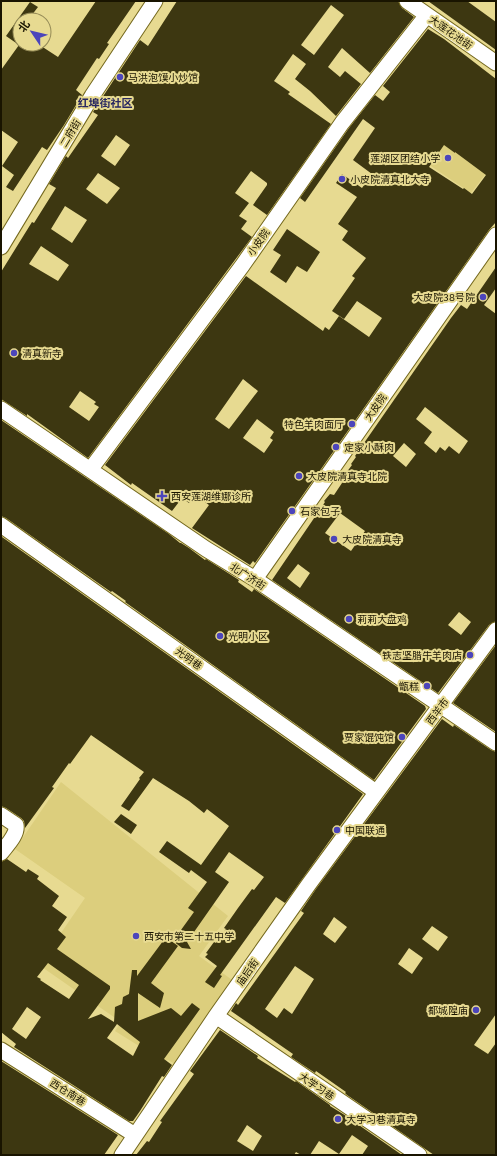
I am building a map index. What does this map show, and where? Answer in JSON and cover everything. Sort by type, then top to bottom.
[{"type":"street","name":"二府街","points":[[1,246],[92,96],[155,1]]},
{"type":"street","name":"大莲花池街","points":[[407,1],[496,63]]},
{"type":"street","name":"小皮院","points":[[90,470],[242,266],[342,123],[427,15]]},
{"type":"street","name":"大皮院","points":[[255,579],[496,235]]},
{"type":"street","name":"北广济街","points":[[1,409],[206,549],[255,579],[496,743]]},
{"type":"street","name":"光明巷","points":[[1,525],[376,792]]},
{"type":"street","name":"西羊市","points":[[376,792],[496,630]]},
{"type":"street","name":"庙后街","points":[[122,1155],[216,1016],[376,792]]},
{"type":"street","points":[[1,815],[16,825],[16,829],[15,834],[1,853]]},
{"type":"street","name":"大学习巷","points":[[216,1016],[419,1155]]},
{"type":"street","name":"西仓南巷","points":[[1,1050],[135,1135]]},
{"type":"shaded area","name":"莲湖区团结小学","points":[[424,118],[490,168],[471,193],[404,148]]},
{"type":"shaded area","name":"西安市第二十五中学","points":[[61,782],[228,916],[199,956],[235,982],[177,1065],[168,1060],[163,1061],[115,1031],[121,1022],[39,965],[85,898],[15,849]]},
{"type":"building","points":[[96,1],[136,1],[107,43],[109,44],[99,59],[97,58],[76,90],[82,95],[64,125],[47,150],[42,147],[13,191],[6,187],[14,175],[2,166],[18,142],[1,130],[1,70],[14,52],[50,52],[58,57]]},
{"type":"building","points":[[177,1],[398,1],[402,8],[414,17],[370,73],[342,48],[328,67],[340,77],[345,71],[361,84],[336,116],[295,79],[306,64],[293,54],[274,81],[290,92],[288,94],[331,124],[267,215],[253,205],[267,183],[251,171],[235,193],[249,203],[239,216],[247,221],[241,229],[252,237],[88,458],[27,414],[27,416],[1,399],[1,272],[32,222],[34,223],[56,188],[49,184],[66,156],[68,158],[98,115],[93,112],[100,101],[140,40],[148,46]],"holes":[[[331,5],[344,15],[314,55],[301,45]],[[116,135],[130,145],[115,166],[101,156]],[[98,173],[120,188],[107,204],[86,189]],[[65,206],[87,220],[72,243],[51,229]],[[41,246],[69,265],[58,281],[29,264]],[[80,391],[96,402],[94,404],[99,407],[89,421],[69,407]]]},
{"type":"building","points":[[428,1],[467,1],[496,22],[496,50]]},
{"type":"building","points":[[30,2],[38,7],[34,12],[23,12]]},
{"type":"building","points":[[12,28],[12,40],[6,36]]},
{"type":"building","points":[[428,29],[444,39],[496,79],[496,222],[255,563],[253,561],[250,565],[192,528],[209,505],[195,495],[189,503],[182,498],[172,511],[132,483],[131,485],[105,465],[246,276],[323,331],[325,327],[329,330],[339,316],[369,337],[382,318],[357,301],[344,319],[332,311],[355,278],[352,276],[366,258],[342,240],[348,231],[338,224],[357,197],[336,183],[342,174],[362,188],[372,174],[353,160],[375,128],[363,119],[305,202],[300,198],[349,128],[375,95],[383,101],[390,92],[383,86]],"holes":[[[444,145],[486,175],[472,194],[429,167]],[[243,379],[258,391],[229,429],[215,419]],[[257,419],[274,432],[270,438],[273,440],[264,453],[243,438]]]},
{"type":"building","points":[[287,229],[320,252],[307,272],[297,266],[286,283],[270,272],[281,255],[273,250]]},
{"type":"building","points":[[496,267],[496,288],[484,305],[496,314],[496,621],[489,625],[438,693],[272,580],[325,502],[324,501],[330,494],[334,495],[342,483],[340,481],[352,465],[351,464],[356,457],[355,456],[451,318],[461,305],[467,309]],"holes":[[[425,407],[468,441],[459,454],[449,446],[445,451],[440,447],[436,453],[424,443],[432,432],[416,419]],[[404,443],[416,454],[406,467],[393,456]],[[340,513],[365,531],[351,551],[325,533]],[[298,564],[310,573],[300,588],[287,578]],[[459,612],[471,622],[461,635],[448,625]]]},
{"type":"building","points":[[1,420],[205,560],[206,559],[239,580],[238,582],[252,592],[254,589],[425,706],[426,709],[374,780],[125,602],[126,601],[112,591],[111,592],[1,516]]},
{"type":"building","points":[[2,537],[363,794],[285,903],[276,897],[220,975],[222,976],[214,988],[205,982],[217,966],[205,957],[208,954],[206,953],[214,942],[216,943],[226,929],[224,928],[252,889],[254,890],[264,877],[229,852],[215,872],[229,882],[187,942],[191,949],[182,948],[173,941],[194,912],[188,908],[207,882],[191,870],[189,873],[159,852],[167,841],[201,865],[229,826],[207,809],[204,813],[189,801],[153,778],[129,811],[121,806],[144,772],[91,735],[70,764],[69,763],[52,787],[54,788],[25,828],[24,821],[21,818],[1,806]]},
{"type":"building","points":[[496,645],[496,732],[453,703]]},
{"type":"building","points":[[442,719],[496,752],[496,1014],[474,1045],[488,1054],[496,1043],[496,1155],[434,1155],[347,1095],[345,1093],[346,1092],[316,1071],[315,1073],[291,1057],[293,1054],[231,1011],[236,1003],[238,1005],[304,913],[301,911]],"holes":[[[334,917],[347,927],[335,943],[323,934]],[[432,926],[448,937],[438,951],[422,939]],[[409,948],[423,958],[412,974],[398,964]],[[295,966],[314,979],[292,1014],[284,1008],[277,1018],[265,1009]]]},
{"type":"building","points":[[121,814],[137,825],[131,834],[114,822]]},
{"type":"building","points":[[7,859],[26,872],[28,869],[39,876],[37,879],[59,896],[52,906],[67,917],[58,930],[66,937],[57,949],[110,986],[110,989],[88,1019],[101,1014],[114,1022],[115,1007],[122,1004],[123,997],[129,994],[132,970],[137,970],[137,976],[166,937],[178,946],[151,983],[164,993],[160,1008],[138,993],[138,1021],[171,1008],[181,1016],[192,1003],[200,1009],[164,1059],[172,1065],[164,1077],[162,1076],[133,1121],[129,1121],[14,1047],[16,1044],[1,1032],[1,862]],"holes":[[[48,963],[79,985],[69,999],[37,977]],[[27,1007],[41,1017],[26,1039],[12,1029]],[[117,1024],[140,1042],[133,1056],[107,1038]]]},
{"type":"building","points":[[220,1030],[258,1056],[257,1058],[295,1082],[296,1081],[402,1155],[362,1155],[368,1146],[352,1135],[339,1154],[319,1141],[310,1155],[301,1155],[296,1152],[294,1155],[136,1155],[147,1141],[149,1142],[162,1122],[160,1121],[194,1074],[190,1071]],"holes":[[[247,1125],[262,1136],[253,1151],[237,1141]]]},
{"type":"building","points":[[1,1061],[118,1135],[104,1155],[1,1155]]},
{"type":"place","name":"马洪泡馍小炒馆","points":[[120,77]]},
{"type":"place","name":"莲湖区团结小学","points":[[448,158]]},
{"type":"place","name":"小皮院清真北大寺","points":[[342,179]]},
{"type":"place","name":"大皮院38号院","points":[[483,297]]},
{"type":"place","name":"清真新寺","points":[[14,353]]},
{"type":"place","name":"特色羊肉面厅","points":[[352,424]]},
{"type":"place","name":"定家小酥肉","points":[[336,447]]},
{"type":"place","name":"大皮院清真寺北院","points":[[299,476]]},
{"type":"place","name":"西安莲湖维娜诊所","points":[[162,496]]},
{"type":"place","name":"石家包子","points":[[292,511]]},
{"type":"place","name":"大皮院清真寺","points":[[334,539]]},
{"type":"place","name":"莉莉大盘鸡","points":[[349,619]]},
{"type":"place","name":"光明小区","points":[[220,636]]},
{"type":"place","name":"铁志坚腊牛羊肉店","points":[[470,655]]},
{"type":"place","name":"甑糕","points":[[427,686]]},
{"type":"place","name":"贾家馄饨馆","points":[[402,737]]},
{"type":"place","name":"中国联通","points":[[337,830]]},
{"type":"place","name":"西安市第二十五中学","points":[[136,936]]},
{"type":"place","name":"都城隍庙","points":[[476,1010]]},
{"type":"place","name":"大学习巷清真寺","points":[[338,1119]]},
{"type":"district","name":"红埠街社区","points":[[105,103]]}]
